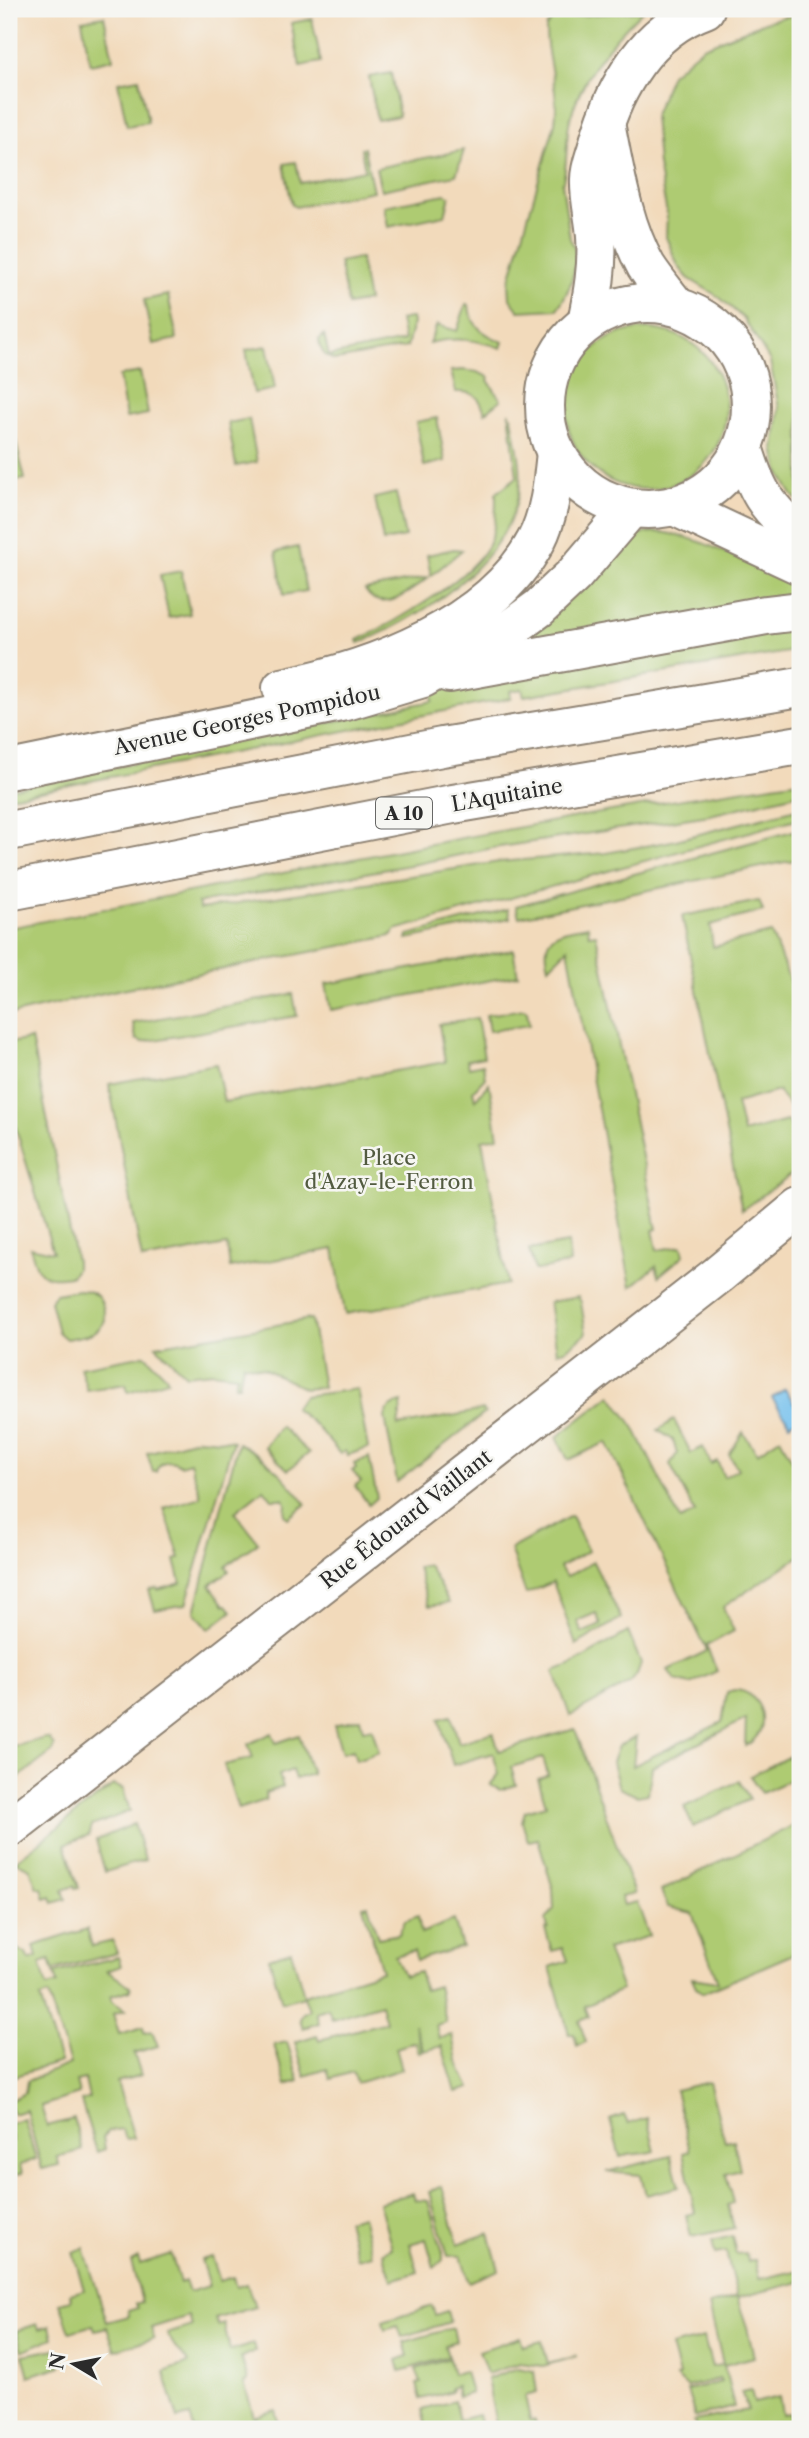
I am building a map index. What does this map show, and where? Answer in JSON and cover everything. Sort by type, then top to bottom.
[{"type":"main road","points":[[587,322],[594,286],[596,252],[590,177],[605,122],[621,86],[653,42],[671,26],[705,9]]},
{"type":"main road","points":[[605,122],[624,207],[639,249],[657,281],[676,306]]},
{"type":"main road","points":[[653,302],[676,306],[703,318],[726,336],[742,361],[751,389],[751,418],[743,447],[727,473],[703,494],[674,506],[631,508],[608,501],[587,489],[569,473],[556,452],[548,430],[545,407],[548,380],[558,355],[574,334],[607,310],[653,302]]},
{"type":"main road","points":[[743,447],[758,491],[777,517],[800,535]]},
{"type":"main road","name":"Avenue Georges Pompidou","points":[[9,743],[306,684],[373,663],[418,644],[466,614],[511,576],[521,563],[537,539],[543,524],[552,490],[556,452]]},
{"type":"main road","points":[[674,506],[800,565]]},
{"type":"main road","name":"Avenue Georges Pompidou","points":[[9,770],[346,701],[423,678],[513,627],[539,608],[574,575],[631,508]]},
{"type":"main road","points":[[423,678],[753,617],[800,611]]},
{"type":"main road","points":[[9,831],[442,747],[800,687]]},
{"type":"main road","name":"L'Aquitaine","points":[[9,891],[453,804],[800,746]]},
{"type":"main road","name":"Rue Édouard Vaillant","points":[[9,1828],[718,1275],[800,1207]]},
{"type":"green space","points":[[643,10],[619,34],[588,76],[569,124],[562,183],[570,239],[576,255],[570,285],[557,309],[519,311],[510,299],[509,283],[555,123],[556,97],[546,27],[557,18]]},
{"type":"green space","points":[[104,16],[113,59],[90,64],[82,20]]},
{"type":"green space","points":[[798,16],[800,503],[792,495],[779,472],[774,448],[779,409],[770,361],[744,319],[719,297],[688,278],[678,266],[666,237],[667,214],[658,165],[654,115],[671,74],[703,47],[765,22]]},
{"type":"green space","points":[[312,19],[321,62],[300,66],[291,23]]},
{"type":"green space","points":[[391,73],[399,116],[377,120],[369,77]]},
{"type":"green space","points":[[139,78],[148,122],[127,126],[118,82]]},
{"type":"green space","points":[[364,148],[373,191],[296,207],[292,205],[284,164],[296,162],[300,183],[365,170],[361,149]]},
{"type":"green space","points":[[464,150],[456,175],[381,190],[376,168]]},
{"type":"green space","points":[[445,194],[450,196],[445,215],[388,227],[384,206]]},
{"type":"green space","points":[[360,258],[368,301],[348,305],[339,262]]},
{"type":"green space","points":[[168,295],[177,339],[153,344],[144,300]]},
{"type":"green space","points":[[466,304],[469,305],[475,324],[503,342],[501,348],[465,340],[429,343],[437,325],[457,331]]},
{"type":"green space","points":[[412,318],[407,347],[336,360],[326,356],[319,340],[324,335],[329,356],[404,341],[400,320]]},
{"type":"green space","points":[[646,329],[677,335],[703,352],[720,378],[726,409],[720,440],[703,466],[677,483],[646,489],[615,483],[589,466],[572,440],[566,409],[572,378],[589,352],[615,335]]},
{"type":"green space","points":[[267,346],[275,389],[254,393],[246,350]]},
{"type":"green space","points":[[463,370],[489,377],[488,380],[501,400],[485,413],[481,402],[475,396],[467,392],[456,392],[451,371]]},
{"type":"green space","points":[[140,372],[148,414],[126,418],[119,376]]},
{"type":"green space","points":[[509,412],[518,450],[520,482],[514,510],[502,536],[462,581],[437,601],[384,632],[359,643],[358,640],[432,598],[481,555],[493,530],[496,493],[517,477]]},
{"type":"green space","points":[[437,418],[445,461],[424,466],[416,422]]},
{"type":"green space","points":[[249,419],[257,462],[236,466],[228,423]]},
{"type":"green space","points":[[12,427],[25,479],[9,482],[9,444]]},
{"type":"green space","points":[[396,493],[405,537],[383,541],[375,498]]},
{"type":"green space","points":[[653,532],[689,538],[728,553],[800,589],[800,599],[516,643],[629,536]]},
{"type":"green space","points":[[298,547],[306,591],[284,595],[276,552]]},
{"type":"green space","points":[[454,549],[462,550],[431,576],[427,555]]},
{"type":"green space","points":[[181,571],[190,614],[169,618],[160,575]]},
{"type":"green space","points":[[429,577],[406,594],[388,601],[372,598],[365,590]]},
{"type":"green space","points":[[800,618],[800,650],[524,696],[522,689],[510,691],[511,698],[9,797],[9,789],[433,701],[431,689]]},
{"type":"green space","points":[[800,781],[800,793],[710,815],[493,848],[198,903],[200,909],[499,862],[606,853],[672,841],[800,808],[800,818],[395,930],[391,936],[117,990],[9,1015],[9,928],[503,831]]},
{"type":"green space","points":[[800,829],[800,859],[519,917],[516,906]]},
{"type":"green space","points":[[759,901],[763,911],[710,925],[713,947],[771,933],[796,997],[793,1001],[800,1024],[800,1121],[778,1091],[736,1103],[743,1133],[787,1121],[800,1139],[800,1168],[742,1210],[682,916]]},
{"type":"green space","points":[[508,909],[510,918],[407,939],[408,935]]},
{"type":"green space","points":[[588,926],[589,935],[596,934],[657,1229],[653,1230],[657,1250],[682,1246],[684,1255],[659,1276],[656,1266],[631,1287],[568,948],[549,967],[547,955],[547,947],[554,935]]},
{"type":"green space","points":[[513,950],[518,975],[331,1010],[326,984]]},
{"type":"green space","points":[[293,994],[297,1016],[142,1042],[136,1039],[133,1023]]},
{"type":"green space","points":[[524,1009],[527,1011],[529,1025],[489,1031],[486,1015]]},
{"type":"green space","name":"Place d'Azay-le-Ferron","points":[[477,1018],[484,1057],[467,1060],[469,1067],[483,1064],[485,1078],[473,1091],[475,1100],[489,1083],[498,1137],[482,1140],[508,1284],[345,1314],[334,1249],[230,1268],[227,1245],[142,1260],[109,1084],[216,1064],[224,1102],[445,1062],[439,1024]]},
{"type":"green space","points":[[31,1039],[76,1262],[76,1269],[71,1276],[52,1277],[42,1274],[30,1247],[53,1252],[9,1105],[9,1043]]},
{"type":"green space","points":[[568,1243],[570,1263],[535,1270],[529,1250]]},
{"type":"green space","points":[[78,1290],[91,1292],[99,1298],[105,1320],[94,1332],[66,1339],[58,1332],[50,1301],[56,1294]]},
{"type":"green space","points":[[578,1297],[586,1334],[565,1350],[557,1352],[549,1302]]},
{"type":"green space","points":[[311,1319],[323,1387],[305,1389],[263,1368],[243,1364],[239,1385],[235,1385],[237,1375],[212,1372],[186,1375],[156,1346]]},
{"type":"green space","points":[[145,1355],[168,1380],[128,1392],[126,1384],[87,1390],[80,1367]]},
{"type":"green space","points":[[357,1389],[368,1448],[348,1455],[345,1451],[340,1454],[315,1425],[294,1408],[304,1396]]},
{"type":"green space","points":[[611,1395],[634,1427],[680,1520],[695,1513],[670,1464],[677,1454],[673,1440],[658,1430],[674,1420],[691,1453],[703,1447],[711,1464],[717,1461],[724,1477],[738,1469],[729,1455],[743,1432],[757,1453],[780,1438],[798,1470],[800,1556],[723,1607],[734,1631],[706,1646],[717,1671],[690,1684],[675,1680],[668,1670],[707,1651],[607,1442],[568,1460],[557,1437]]},
{"type":"green space","points":[[402,1402],[398,1426],[483,1410],[485,1413],[397,1482],[385,1417],[391,1406]]},
{"type":"green space","points":[[280,1426],[309,1453],[288,1470],[264,1447]]},
{"type":"green space","points":[[199,1438],[233,1441],[186,1604],[155,1610],[149,1590],[181,1583],[175,1560],[180,1558],[164,1508],[201,1497],[190,1462],[180,1465],[166,1462],[153,1472],[147,1453]]},
{"type":"green space","points":[[238,1443],[275,1469],[306,1504],[288,1518],[285,1515],[286,1503],[283,1499],[272,1499],[264,1489],[235,1512],[258,1542],[226,1566],[229,1571],[210,1585],[232,1611],[209,1629],[195,1612]]},
{"type":"green space","points":[[369,1457],[377,1498],[369,1505],[355,1486],[361,1481],[352,1471],[356,1468],[354,1464]]},
{"type":"green space","points":[[571,1516],[588,1551],[560,1567],[566,1577],[593,1562],[621,1618],[576,1645],[553,1582],[526,1594],[510,1549]],"holes":[[[596,1613],[601,1625],[582,1633],[577,1621]]]},
{"type":"green space","points":[[428,1565],[449,1603],[429,1606],[417,1567]]},
{"type":"green space","points":[[628,1632],[641,1663],[637,1674],[631,1682],[570,1716],[554,1671],[572,1664]]},
{"type":"green space","points":[[727,1692],[744,1692],[758,1704],[762,1722],[754,1739],[745,1746],[746,1719],[652,1767],[648,1794],[637,1796],[619,1788],[612,1762],[618,1746],[636,1737],[633,1766],[722,1722]]},
{"type":"green space","points":[[451,1716],[459,1743],[493,1732],[499,1751],[575,1729],[634,1894],[621,1897],[624,1905],[637,1902],[649,1936],[607,1949],[622,1990],[585,2006],[589,2017],[579,2021],[586,2042],[577,2046],[574,2034],[569,2034],[550,1967],[568,1961],[563,1948],[552,1951],[545,1929],[548,1928],[546,1920],[554,1909],[553,1889],[538,1839],[528,1841],[522,1821],[525,1811],[546,1805],[538,1779],[548,1775],[543,1758],[511,1767],[516,1785],[500,1790],[490,1785],[499,1774],[493,1753],[453,1765],[439,1719]]},
{"type":"green space","points":[[360,1718],[363,1730],[372,1728],[379,1752],[356,1760],[353,1750],[342,1753],[334,1725]]},
{"type":"green space","points":[[272,1733],[276,1743],[299,1735],[312,1774],[295,1779],[292,1770],[279,1775],[283,1787],[265,1793],[266,1800],[238,1809],[224,1765],[253,1758],[248,1744]]},
{"type":"green space","points":[[45,1738],[54,1746],[52,1752],[14,1781],[9,1775],[9,1748]]},
{"type":"green space","points":[[796,1753],[800,1763],[800,1801],[790,1780],[762,1793],[750,1776]]},
{"type":"green space","points":[[739,1781],[750,1799],[693,1827],[684,1807]]},
{"type":"green space","points":[[113,1785],[123,1789],[130,1811],[92,1826],[89,1835],[65,1844],[79,1888],[75,1889],[74,1886],[63,1890],[66,1899],[53,1903],[51,1897],[45,1899],[42,1888],[37,1888],[30,1868],[15,1861]]},
{"type":"green space","points":[[800,1822],[800,1951],[703,1993],[692,1978],[718,1982],[692,1913],[668,1907],[661,1891]]},
{"type":"green space","points":[[134,1824],[145,1860],[105,1872],[96,1840]]},
{"type":"green space","points":[[368,1905],[378,1938],[399,1934],[405,1921],[418,1916],[421,1933],[454,1920],[462,1947],[417,1960],[414,1951],[395,1956],[404,1976],[419,1972],[425,1990],[438,1986],[446,2022],[436,2025],[439,2038],[452,2035],[457,2061],[470,2088],[456,2092],[442,2046],[424,2051],[414,2024],[422,2051],[419,2052],[415,2042],[396,2048],[402,2069],[357,2083],[353,2072],[330,2079],[327,2069],[305,2076],[295,2042],[317,2035],[319,2040],[386,2022],[381,2004],[332,2019],[328,2008],[316,2012],[319,2023],[303,2028],[300,2019],[303,2013],[309,2010],[304,1996],[282,2002],[269,1958],[291,1951],[304,1995],[382,1971],[363,1906]]},
{"type":"green space","points":[[87,1929],[92,1946],[113,1941],[117,1953],[53,1970],[50,1960],[40,1963],[47,1987],[57,1984],[54,1973],[118,1957],[121,1966],[107,1971],[130,1986],[131,1990],[110,1996],[112,2001],[125,2010],[113,2014],[119,2034],[143,2027],[144,2033],[152,2031],[158,2046],[134,2053],[141,2075],[117,2082],[134,2138],[126,2139],[122,2129],[109,2131],[103,2137],[105,2149],[97,2152],[81,2101],[89,2098],[85,2080],[76,2082],[79,2094],[41,2106],[47,2126],[74,2119],[82,2150],[57,2157],[59,2165],[42,2169],[26,2110],[13,2114],[9,2101],[25,2093],[27,2081],[70,2064],[48,1995],[40,1998],[60,2062],[9,2078],[9,1947],[13,1946],[26,1954],[29,1960],[37,1957],[34,1946]]},
{"type":"green space","points":[[287,2042],[299,2081],[286,2085],[274,2045]]},
{"type":"green space","points":[[709,2082],[725,2142],[734,2140],[740,2170],[726,2174],[733,2203],[728,2205],[734,2228],[691,2237],[686,2215],[695,2213],[683,2153],[690,2151],[675,2090]]},
{"type":"green space","points":[[624,2115],[628,2124],[647,2118],[655,2151],[620,2157],[610,2120]]},
{"type":"green space","points":[[24,2119],[36,2159],[20,2165],[22,2173],[9,2177],[9,2142],[12,2141],[9,2124]]},
{"type":"green space","points":[[671,2156],[679,2187],[646,2195],[641,2175],[606,2172]]},
{"type":"green space","points":[[442,2186],[458,2244],[489,2233],[499,2270],[469,2282],[461,2256],[448,2256],[429,2192]]},
{"type":"green space","points":[[413,2193],[415,2200],[428,2201],[443,2260],[434,2267],[426,2239],[410,2244],[418,2272],[392,2280],[383,2252],[392,2248],[379,2203]]},
{"type":"green space","points":[[362,2216],[372,2255],[357,2259],[347,2220]]},
{"type":"green space","points":[[732,2236],[736,2254],[746,2253],[748,2262],[755,2260],[759,2279],[800,2270],[800,2282],[737,2298],[754,2357],[724,2365],[734,2407],[695,2417],[687,2390],[721,2382],[719,2379],[687,2387],[676,2377],[679,2375],[671,2346],[704,2338],[712,2367],[723,2364],[709,2305],[737,2297],[726,2252],[715,2254],[712,2241]]},
{"type":"green space","points":[[84,2248],[107,2322],[129,2316],[128,2311],[138,2308],[136,2304],[142,2302],[131,2262],[138,2258],[140,2264],[171,2254],[180,2283],[185,2281],[189,2292],[209,2286],[201,2260],[212,2257],[220,2281],[233,2277],[236,2287],[247,2284],[255,2307],[215,2319],[218,2326],[224,2324],[230,2351],[254,2344],[256,2351],[241,2357],[248,2381],[244,2383],[254,2417],[275,2410],[278,2422],[265,2429],[242,2429],[239,2422],[213,2429],[194,2429],[190,2416],[178,2419],[164,2372],[189,2363],[167,2334],[192,2326],[189,2316],[151,2328],[154,2338],[115,2350],[107,2327],[95,2330],[93,2325],[70,2332],[60,2303],[71,2300],[70,2294],[84,2290],[73,2252]]},
{"type":"green space","points":[[432,2306],[435,2315],[447,2311],[450,2322],[402,2337],[398,2326],[385,2330],[383,2322]]},
{"type":"green space","points":[[37,2324],[39,2329],[50,2326],[53,2338],[22,2351],[16,2331]]},
{"type":"green space","points":[[453,2328],[456,2342],[445,2346],[448,2357],[400,2371],[397,2360],[408,2356],[404,2342]]},
{"type":"green space","points":[[520,2337],[523,2346],[542,2341],[548,2364],[577,2356],[543,2366],[520,2363],[487,2374],[479,2351]]},
{"type":"green space","points":[[56,2349],[61,2366],[29,2376],[23,2355]]},
{"type":"green space","points":[[449,2359],[453,2374],[465,2371],[471,2393],[458,2397],[456,2386],[451,2388],[452,2391],[421,2399],[417,2384],[421,2383],[416,2369]]},
{"type":"green space","points":[[518,2368],[534,2371],[537,2393],[525,2396],[530,2420],[535,2420],[537,2429],[497,2429],[487,2379]]},
{"type":"green space","points":[[751,2390],[754,2403],[779,2397],[782,2414],[789,2413],[793,2429],[696,2429],[694,2421],[748,2410],[741,2392]]},
{"type":"green space","points":[[454,2401],[459,2420],[478,2415],[482,2429],[427,2429],[422,2410]]},
{"type":"water","points":[[785,1389],[800,1412],[800,1417],[790,1424],[772,1398]]}]
